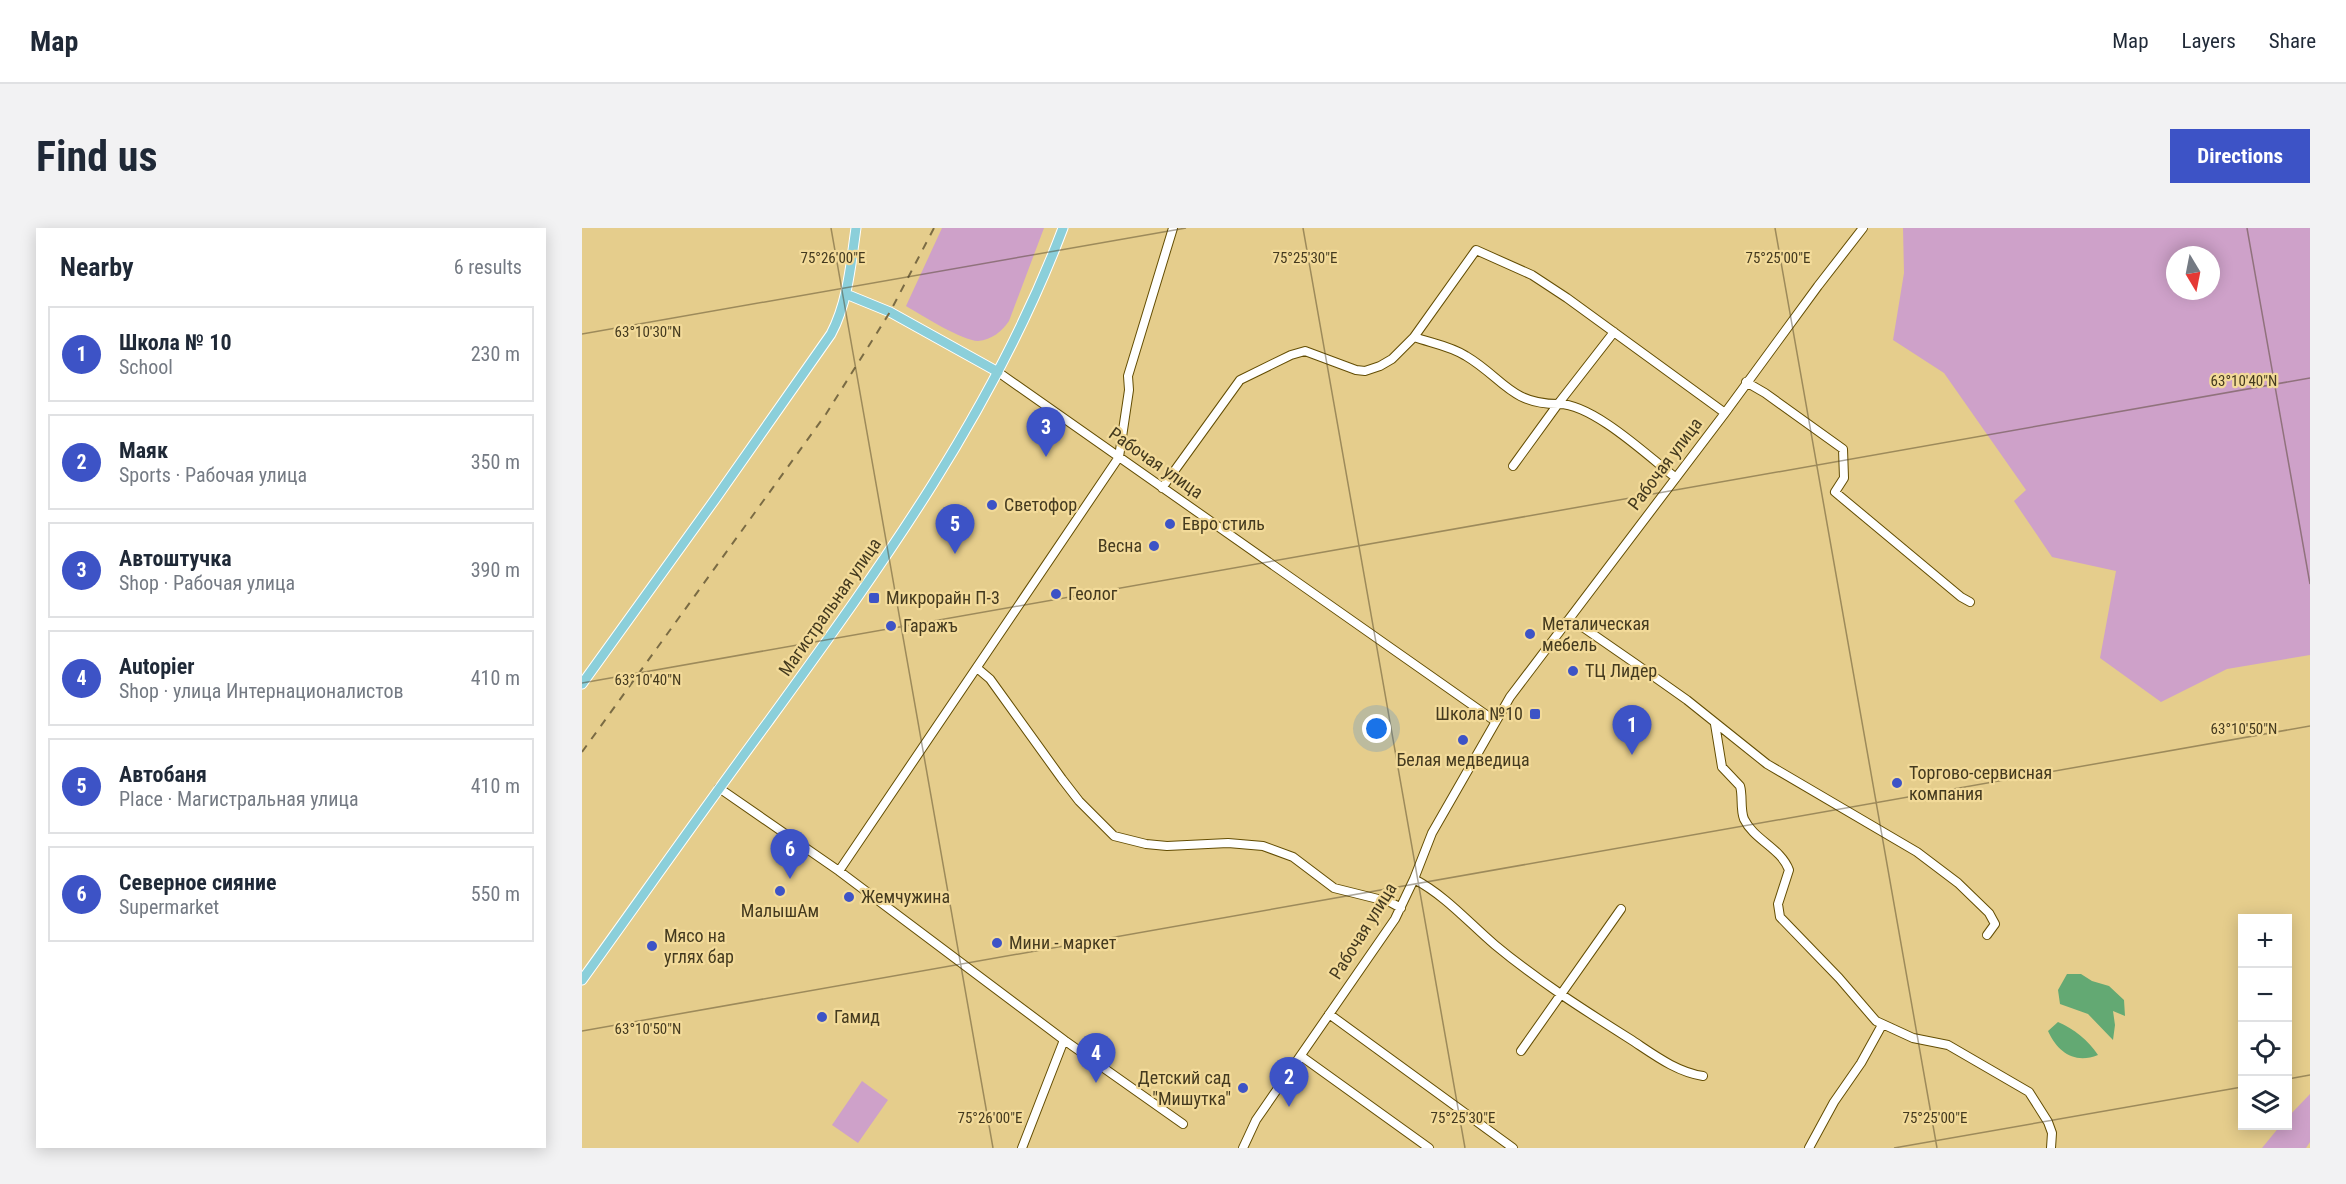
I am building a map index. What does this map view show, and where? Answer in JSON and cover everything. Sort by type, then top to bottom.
[{"type":"main road","points":[[582,684],[821,350],[837,322],[846,294],[856,228]]},
{"type":"main road","name":"Магистральная улица","points":[[582,980],[903,532],[956,448],[998,372],[1032,304],[1063,228]]},
{"type":"main road","name":"Рабочая улица","points":[[846,294],[890,312],[998,372]]},
{"type":"street","points":[[840,871],[1119,457],[1129,390],[1128,376],[1173,228]]},
{"type":"street","name":"Рабочая улица","points":[[1243,1148],[1256,1120],[1401,908],[1432,832],[1495,721],[1522,679],[1863,228]]},
{"type":"street","points":[[1162,488],[1240,380],[1291,355],[1305,351],[1342,367],[1373,370],[1392,359],[1414,337],[1476,250],[1532,274],[1725,413]]},
{"type":"street","points":[[1513,466],[1614,332]]},
{"type":"street","points":[[1414,337],[1466,355],[1523,399],[1536,403],[1574,405],[1588,412],[1676,478]]},
{"type":"street","name":"Рабочая улица","points":[[998,372],[1495,721]]},
{"type":"street","points":[[1746,382],[1843,449],[1844,478],[1835,492],[1970,603]]},
{"type":"street","points":[[1566,622],[1584,628],[1687,700],[1767,764],[1902,842],[1958,883],[1993,918],[1995,924],[1987,935]]},
{"type":"street","points":[[977,668],[990,679],[1080,801],[1114,836],[1146,844],[1167,846],[1228,843],[1263,846],[1293,857],[1334,888],[1390,902],[1401,908]]},
{"type":"street","points":[[1715,724],[1722,767],[1740,786],[1743,816],[1748,825],[1782,857],[1789,870],[1778,904],[1778,913],[1839,978],[1870,1016],[1882,1025],[1913,1038],[1948,1044],[2029,1092],[2052,1132],[2051,1148]]},
{"type":"street","points":[[719,788],[840,871],[1064,1040],[1183,1124]]},
{"type":"street","points":[[1414,879],[1436,891],[1495,945],[1561,995],[1668,1063],[1692,1075],[1703,1076]]},
{"type":"street","points":[[1521,1051],[1621,909]]},
{"type":"street","points":[[1329,1014],[1514,1148]]},
{"type":"street","points":[[1809,1148],[1834,1102],[1861,1063],[1882,1025]]},
{"type":"street","points":[[1022,1148],[1064,1040]]},
{"type":"street","points":[[1301,1056],[1429,1148]]},
{"type":"shaded area","points":[[942,228],[1044,228],[1009,321],[988,339],[978,341],[963,337],[906,306]]},
{"type":"shaded area","points":[[1903,228],[2310,228],[2310,655],[2227,669],[2161,702],[2100,658],[2116,571],[2052,557],[2014,501],[2026,490],[1944,373],[1893,340],[1904,273]]},
{"type":"shaded area","points":[[2067,974],[2081,974],[2092,981],[2109,986],[2124,1000],[2125,1016],[2113,1011],[2115,1025],[2113,1040],[2088,1014],[2060,1004],[2058,990]]},
{"type":"shaded area","points":[[2058,1022],[2070,1028],[2090,1044],[2098,1055],[2082,1058],[2062,1051],[2048,1031]]},
{"type":"shaded area","points":[[862,1081],[888,1100],[858,1143],[832,1125]]},
{"type":"shaded area","points":[[2310,1094],[2310,1142],[2306,1148],[2262,1148],[2277,1130],[2292,1130],[2292,1113]]},
{"type":"railway","points":[[582,752],[826,414],[890,312],[934,228]]},
{"type":"place","name":"Автоштучка","points":[[1046,457]]},
{"type":"place","name":"Светофор","points":[[992,505]]},
{"type":"place","name":"Евро стиль","points":[[1170,524]]},
{"type":"place","name":"Весна","points":[[1154,546]]},
{"type":"place","name":"Автобаня","points":[[955,554]]},
{"type":"place","name":"Геолог","points":[[1056,594]]},
{"type":"place","name":"Микрорайн П-3","points":[[874,598]]},
{"type":"place","name":"Гаражъ","points":[[891,626]]},
{"type":"place","name":"Металическая мебель","points":[[1530,634]]},
{"type":"place","name":"ТЦ Лидер","points":[[1573,671]]},
{"type":"place","name":"Школа №10","points":[[1535,714]]},
{"type":"place","name":"Белая медведица","points":[[1463,740]]},
{"type":"place","name":"Школа № 10","points":[[1632,755]]},
{"type":"place","name":"Торгово-сервисная компания","points":[[1897,783]]},
{"type":"place","name":"Северное сияние","points":[[790,879]]},
{"type":"place","name":"МалышАм","points":[[780,891]]},
{"type":"place","name":"Жемчужина","points":[[849,897]]},
{"type":"place","name":"Мини - маркет","points":[[997,943]]},
{"type":"place","name":"Мясо на углях бар","points":[[652,946]]},
{"type":"place","name":"Гамид","points":[[822,1017]]},
{"type":"place","name":"Autopier","points":[[1096,1083]]},
{"type":"place","name":"Детский сад \"Мишутка\"","points":[[1243,1088]]},
{"type":"place","name":"Маяк","points":[[1289,1107]]}]
